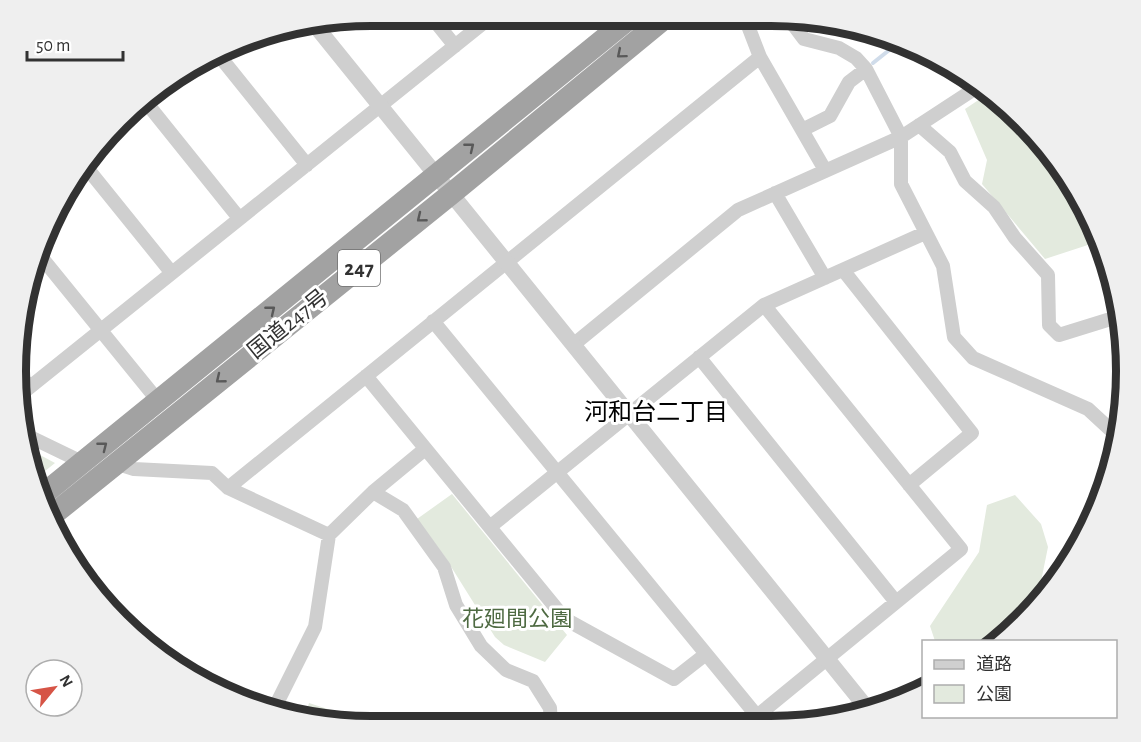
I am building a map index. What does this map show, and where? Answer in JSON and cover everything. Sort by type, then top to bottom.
[{"type":"highway","name":"国道247号","points":[[47,491],[621,26]]},
{"type":"highway","name":"国道247号","points":[[56,512],[451,194],[655,26]]},
{"type":"street","points":[[439,26],[455,46]]},
{"type":"street","points":[[26,390],[480,26]]},
{"type":"street","points":[[749,26],[760,57],[825,170]]},
{"type":"street","points":[[794,26],[804,39],[839,48],[856,58],[866,69],[901,136],[901,184],[943,266],[954,337],[973,357],[1088,409],[1110,430]]},
{"type":"street","points":[[318,29],[863,704]]},
{"type":"street","points":[[228,488],[760,57]]},
{"type":"street","points":[[221,60],[307,165]]},
{"type":"street","points":[[802,130],[830,116],[849,82],[866,69]]},
{"type":"street","points":[[573,345],[738,210],[901,136],[972,91]]},
{"type":"street","points":[[149,106],[239,218]]},
{"type":"street","points":[[919,125],[950,152],[965,181],[994,207],[1015,238],[1048,275],[1049,325],[1059,335],[1112,319]]},
{"type":"street","points":[[90,171],[171,272]]},
{"type":"street","points":[[776,193],[825,278]]},
{"type":"street","points":[[491,526],[764,305],[925,233]]},
{"type":"street","points":[[44,260],[159,402]]},
{"type":"street","points":[[843,270],[972,433],[909,484]]},
{"type":"street","points":[[433,321],[757,716],[961,549],[764,305]]},
{"type":"street","points":[[699,357],[896,602]]},
{"type":"street","points":[[366,376],[565,619],[674,679],[706,654]]},
{"type":"street","points":[[32,438],[82,462]]},
{"type":"street","points":[[277,703],[315,627],[329,535],[373,492],[425,449]]},
{"type":"street","points":[[115,463],[134,470],[212,473],[228,488],[329,535]]},
{"type":"street","points":[[373,492],[403,510],[444,567],[456,605],[481,646],[506,670],[533,681],[550,708],[550,716]]},
{"type":"green space","points":[[981,98],[1030,143],[1069,198],[1091,244],[1045,259],[982,184],[987,160],[965,109]]},
{"type":"green space","points":[[35,452],[55,463],[41,474]]},
{"type":"green space","name":"花廻間公園","points":[[452,494],[567,635],[545,662],[504,645],[495,637],[445,557],[417,519]]},
{"type":"green space","points":[[1015,495],[1041,524],[1048,547],[1040,586],[1030,599],[986,640],[935,640],[930,626],[979,552],[987,505]]},
{"type":"green space","points":[[309,703],[349,716],[326,714],[307,710]]},
{"type":"waterway","points":[[873,63],[892,48]]},
{"type":"district","name":"河和台二丁目","points":[[656,413]]}]
